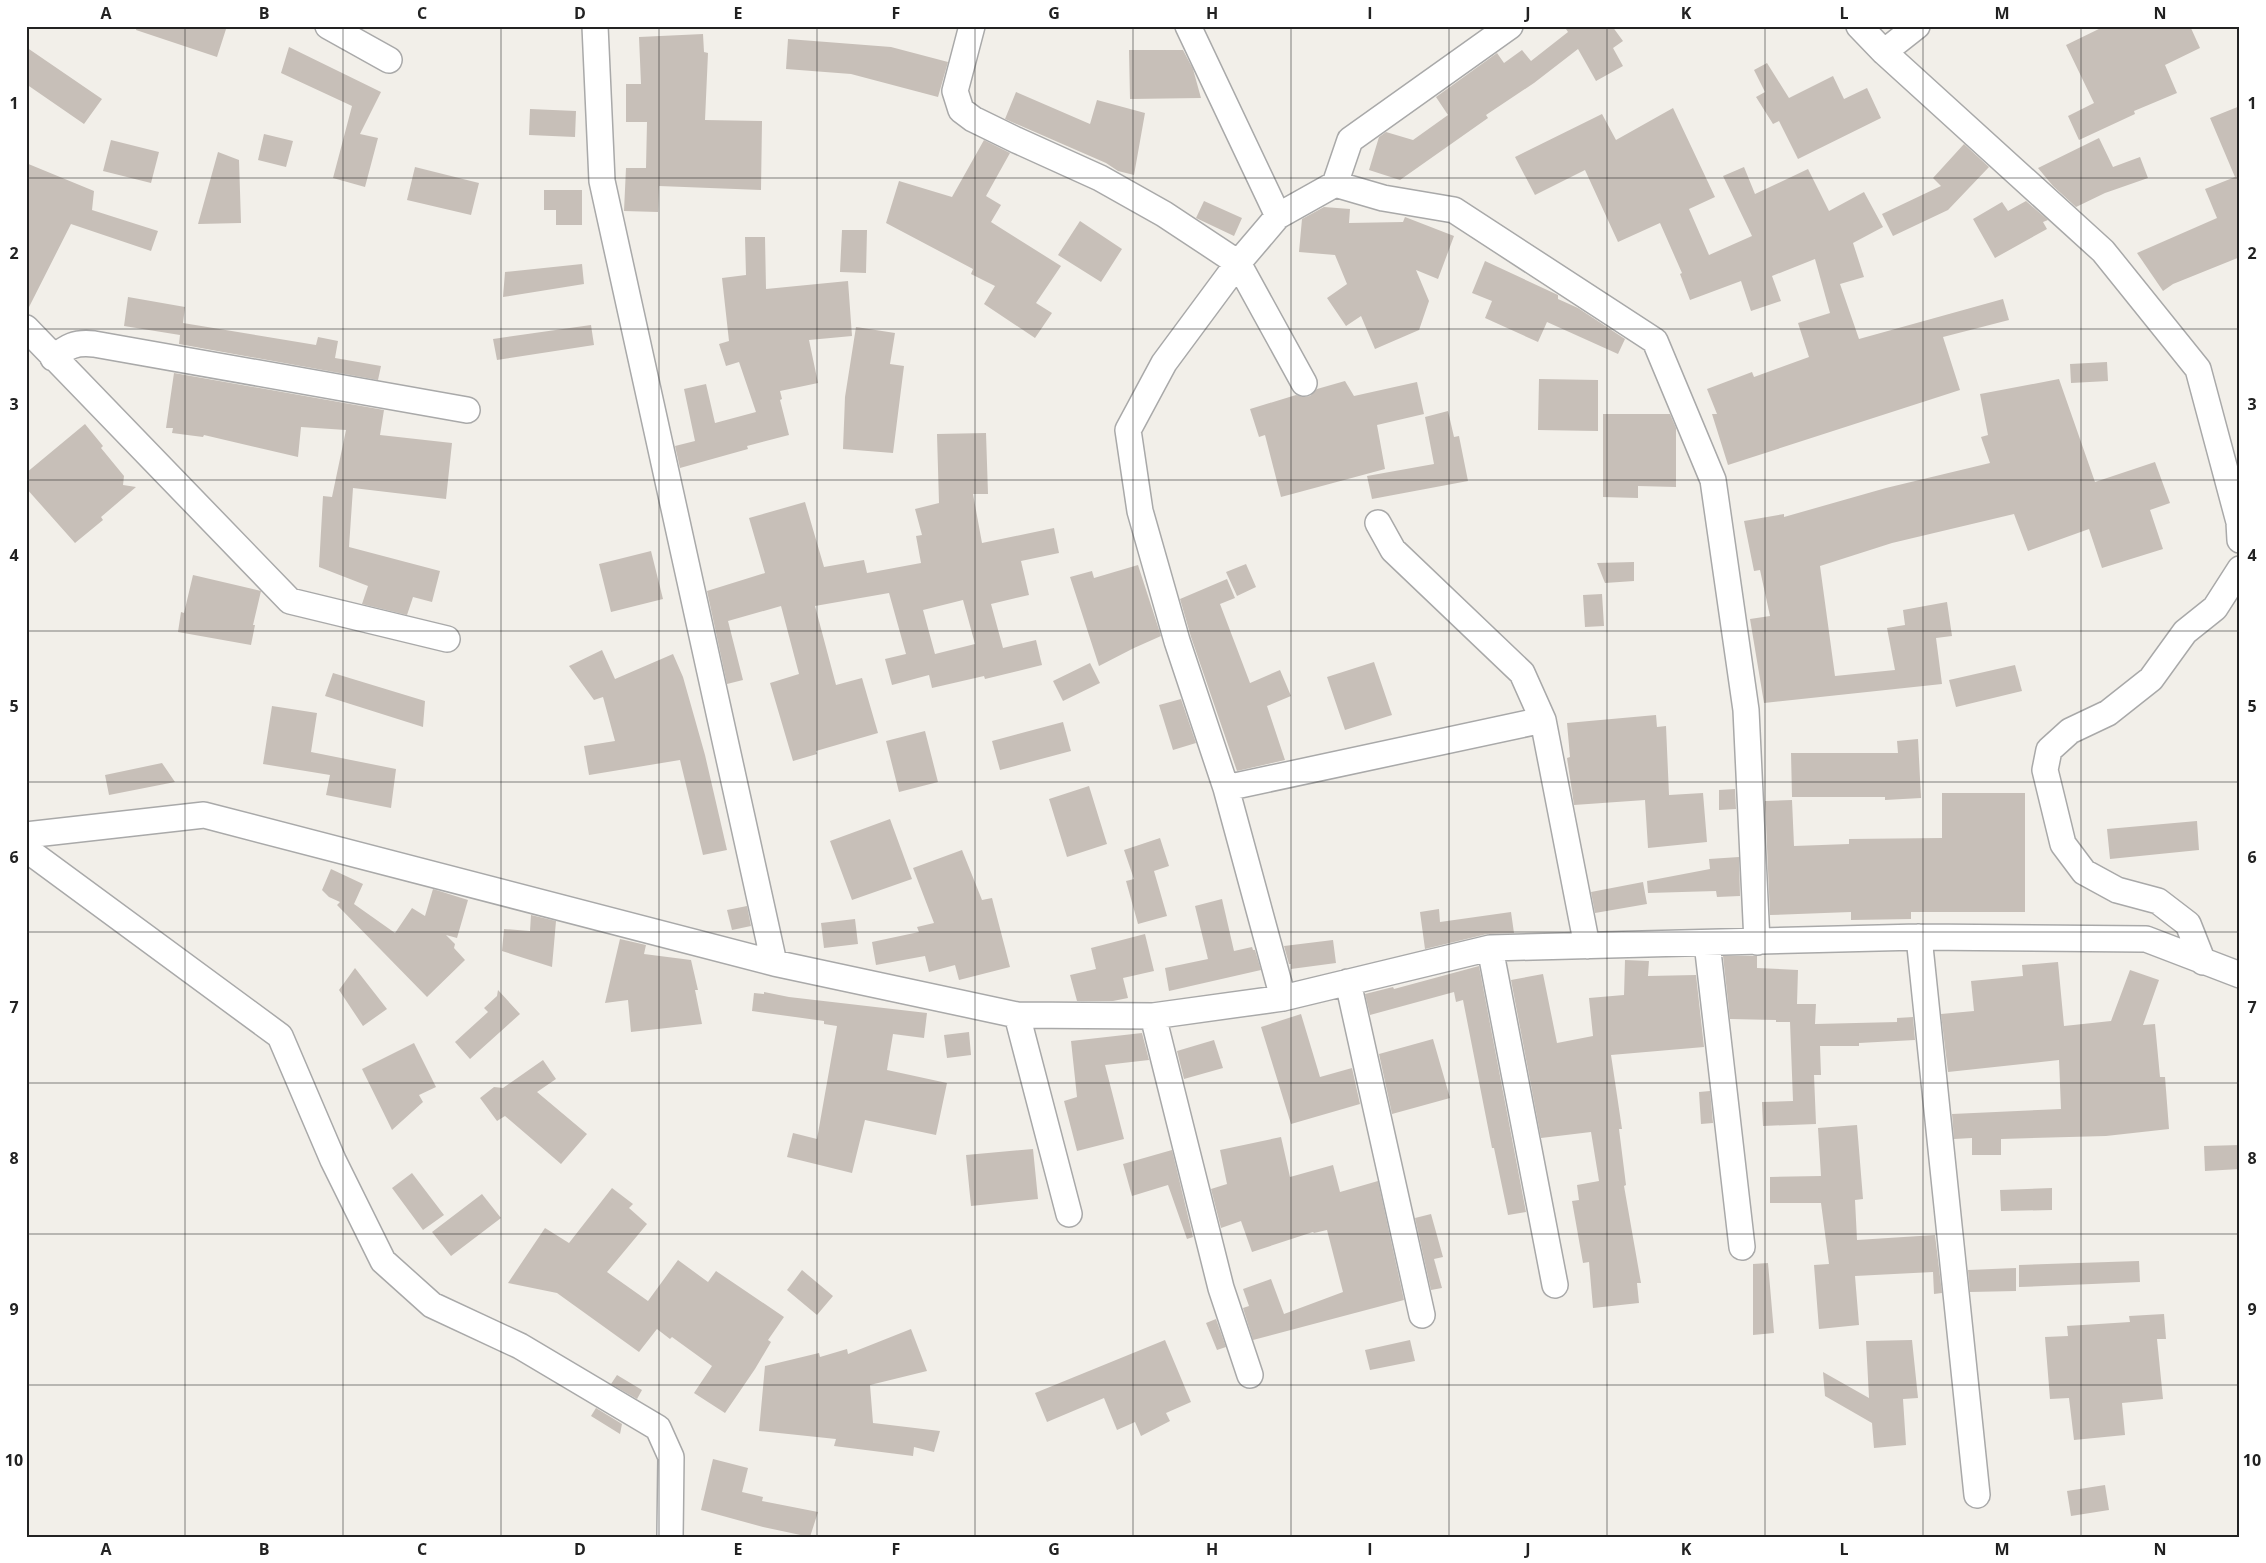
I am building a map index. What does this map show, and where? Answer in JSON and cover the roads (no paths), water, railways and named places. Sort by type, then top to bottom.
[{"type":"street","points":[[328,26],[389,60]]},
{"type":"street","points":[[595,26],[602,181],[774,963]]},
{"type":"street","points":[[972,26],[955,91],[961,110],[973,119],[1100,178],[1164,214],[1238,263],[1304,383]]},
{"type":"street","points":[[1188,26],[1278,216]]},
{"type":"street","points":[[1859,26],[1884,52],[2103,251],[2198,369],[2239,522],[2240,540]]},
{"type":"street","points":[[1884,52],[1917,26]]},
{"type":"street","points":[[1283,998],[1226,788],[1177,642],[1140,511],[1128,430],[1164,364],[1238,263],[1278,216],[1335,184],[1350,140],[1508,27]]},
{"type":"street","points":[[1335,184],[1383,198],[1454,210],[1656,341],[1713,480],[1746,710],[1758,942]]},
{"type":"street","points":[[26,328],[290,601],[447,639]]},
{"type":"street","points":[[53,358],[67,347],[80,342],[467,410]]},
{"type":"street","points":[[1378,524],[1393,550],[1522,673],[1543,720],[1587,946]]},
{"type":"street","points":[[2203,962],[2188,924],[2158,901],[2117,890],[2084,872],[2063,844],[2045,770],[2050,750],[2070,731],[2108,713],[2151,679],[2185,632],[2215,608],[2240,570]]},
{"type":"street","points":[[1226,788],[1543,720]]},
{"type":"street","points":[[26,835],[204,815],[774,963],[1017,1016],[1153,1016],[1283,998],[1490,948],[1919,937],[2146,939],[2240,975]]},
{"type":"street","points":[[26,849],[280,1036],[333,1160],[383,1261],[432,1305],[520,1346],[658,1428],[670,1457],[670,1537]]},
{"type":"street","points":[[1919,937],[1977,1495]]},
{"type":"street","points":[[1707,943],[1742,1248]]},
{"type":"street","points":[[1490,948],[1555,1285]]},
{"type":"street","points":[[1348,982],[1422,1315]]},
{"type":"street","points":[[1017,1016],[1069,1214]]},
{"type":"street","points":[[1153,1016],[1221,1288],[1250,1375]]}]
